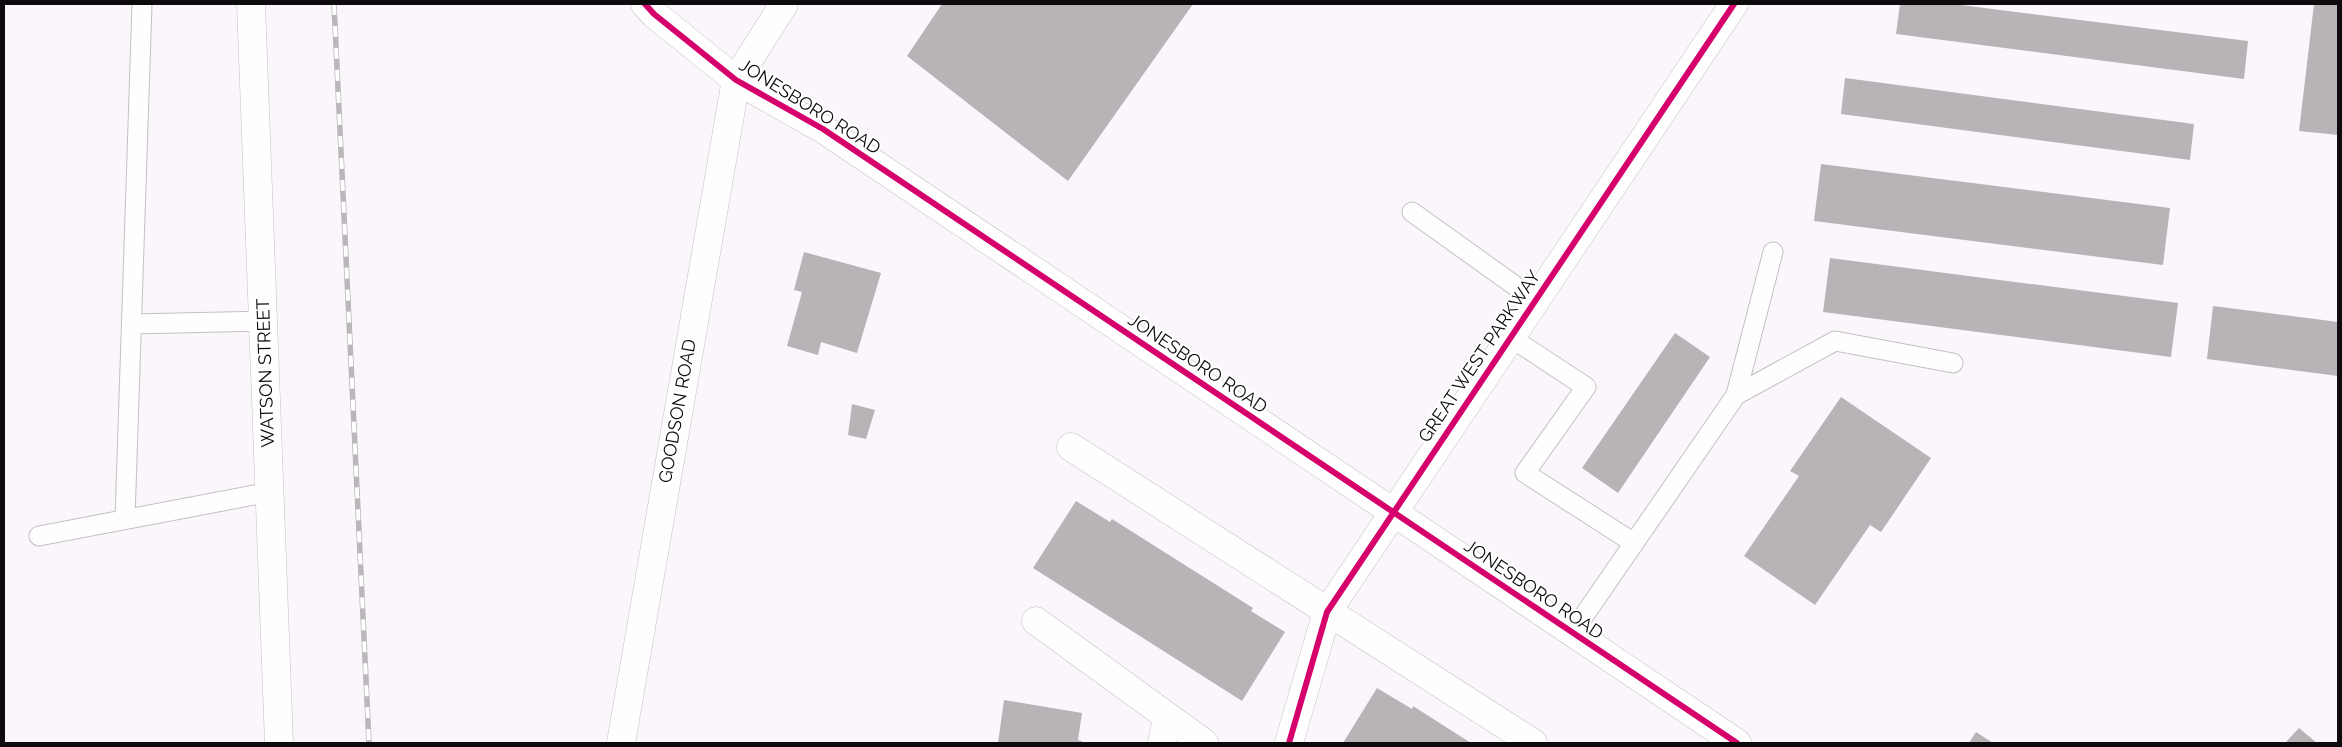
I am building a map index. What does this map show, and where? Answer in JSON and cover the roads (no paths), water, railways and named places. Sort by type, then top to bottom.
[{"type":"street","name":"WATSON STREET","points":[[251,4],[279,743]]},
{"type":"street","name":"JONESBORO ROAD","points":[[645,4],[654,14],[736,80],[823,128],[1738,743]]},
{"type":"street","points":[[736,80],[784,4]]},
{"type":"street","name":"GREAT WEST PARKWAY","points":[[1289,743],[1326,612],[1734,4]]},
{"type":"street","name":"GOODSON ROAD","points":[[621,743],[736,80]]},
{"type":"street","points":[[1071,447],[1533,743]]},
{"type":"street","points":[[1036,622],[1164,731],[1204,743]]},
{"type":"lane","points":[[125,519],[142,4]]},
{"type":"lane","points":[[1412,212],[1535,300]]},
{"type":"lane","points":[[1572,633],[1736,396],[1773,252]]},
{"type":"lane","points":[[132,324],[263,320]]},
{"type":"lane","points":[[1510,338],[1586,387],[1525,474],[1634,543]]},
{"type":"lane","points":[[1736,396],[1835,341],[1953,363]]},
{"type":"lane","points":[[38,536],[270,492]]},
{"type":"railway","points":[[334,4],[369,743]]}]
